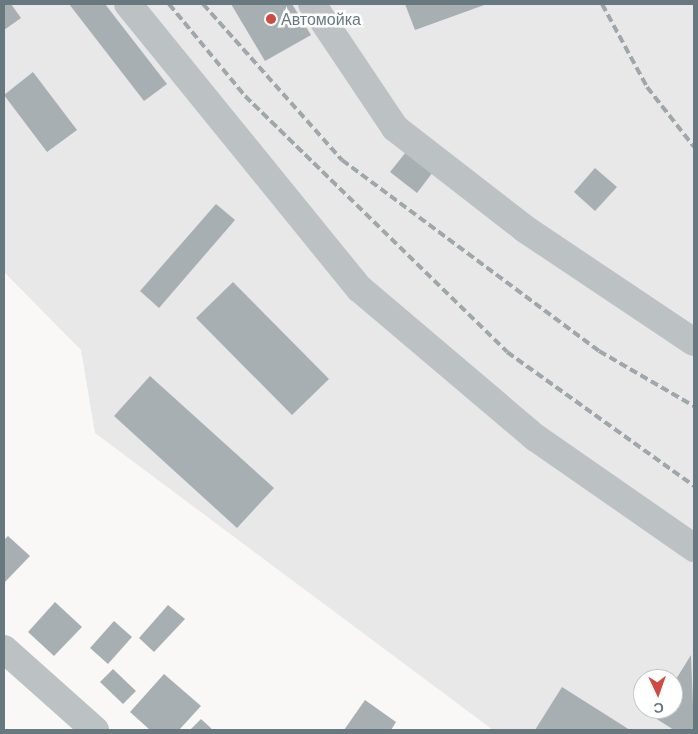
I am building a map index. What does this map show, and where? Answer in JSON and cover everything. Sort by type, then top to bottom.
[{"type":"street","points":[[128,4],[360,289],[536,438],[694,548]]},
{"type":"street","points":[[312,4],[395,128],[525,229],[694,342]]},
{"type":"street","points":[[4,650],[95,730]]},
{"type":"shaded area","points":[[4,4],[694,4],[694,730],[493,730],[95,433],[81,350],[4,272]]},
{"type":"building","points":[[4,4],[11,4],[21,18],[4,30]]},
{"type":"building","points":[[69,4],[105,4],[167,84],[144,101]]},
{"type":"building","name":"Автомойка","points":[[231,4],[292,4],[311,35],[265,61]]},
{"type":"building","points":[[405,4],[487,4],[415,30]]},
{"type":"building","points":[[33,72],[77,130],[47,152],[4,95]]},
{"type":"building","points":[[406,152],[433,172],[417,193],[390,172]]},
{"type":"building","points":[[595,168],[617,187],[595,211],[574,192]]},
{"type":"building","points":[[216,204],[235,220],[159,308],[140,291]]},
{"type":"building","points":[[233,282],[329,379],[292,415],[196,318]]},
{"type":"building","points":[[150,376],[274,488],[237,528],[114,416]]},
{"type":"building","points":[[8,536],[30,556],[4,583],[4,540]]},
{"type":"building","points":[[55,602],[82,627],[54,656],[28,632]]},
{"type":"building","points":[[168,605],[185,619],[154,652],[139,638]]},
{"type":"building","points":[[114,621],[132,637],[108,664],[90,648]]},
{"type":"building","points":[[691,655],[694,730],[674,730],[657,719],[683,719],[682,669]]},
{"type":"building","points":[[113,669],[136,691],[123,704],[100,682]]},
{"type":"building","points":[[164,674],[201,706],[179,730],[150,730],[130,712]]},
{"type":"building","points":[[562,687],[630,730],[535,730]]},
{"type":"building","points":[[365,700],[396,722],[391,730],[344,730]]},
{"type":"building","points":[[201,719],[213,730],[190,730]]},
{"type":"railway","points":[[169,4],[245,96],[507,352],[694,486]]},
{"type":"railway","points":[[203,4],[342,160],[599,351],[694,406]]},
{"type":"railway","points":[[602,4],[647,87],[694,147]]},
{"type":"place","name":"Автомойка","points":[[271,19]]}]
